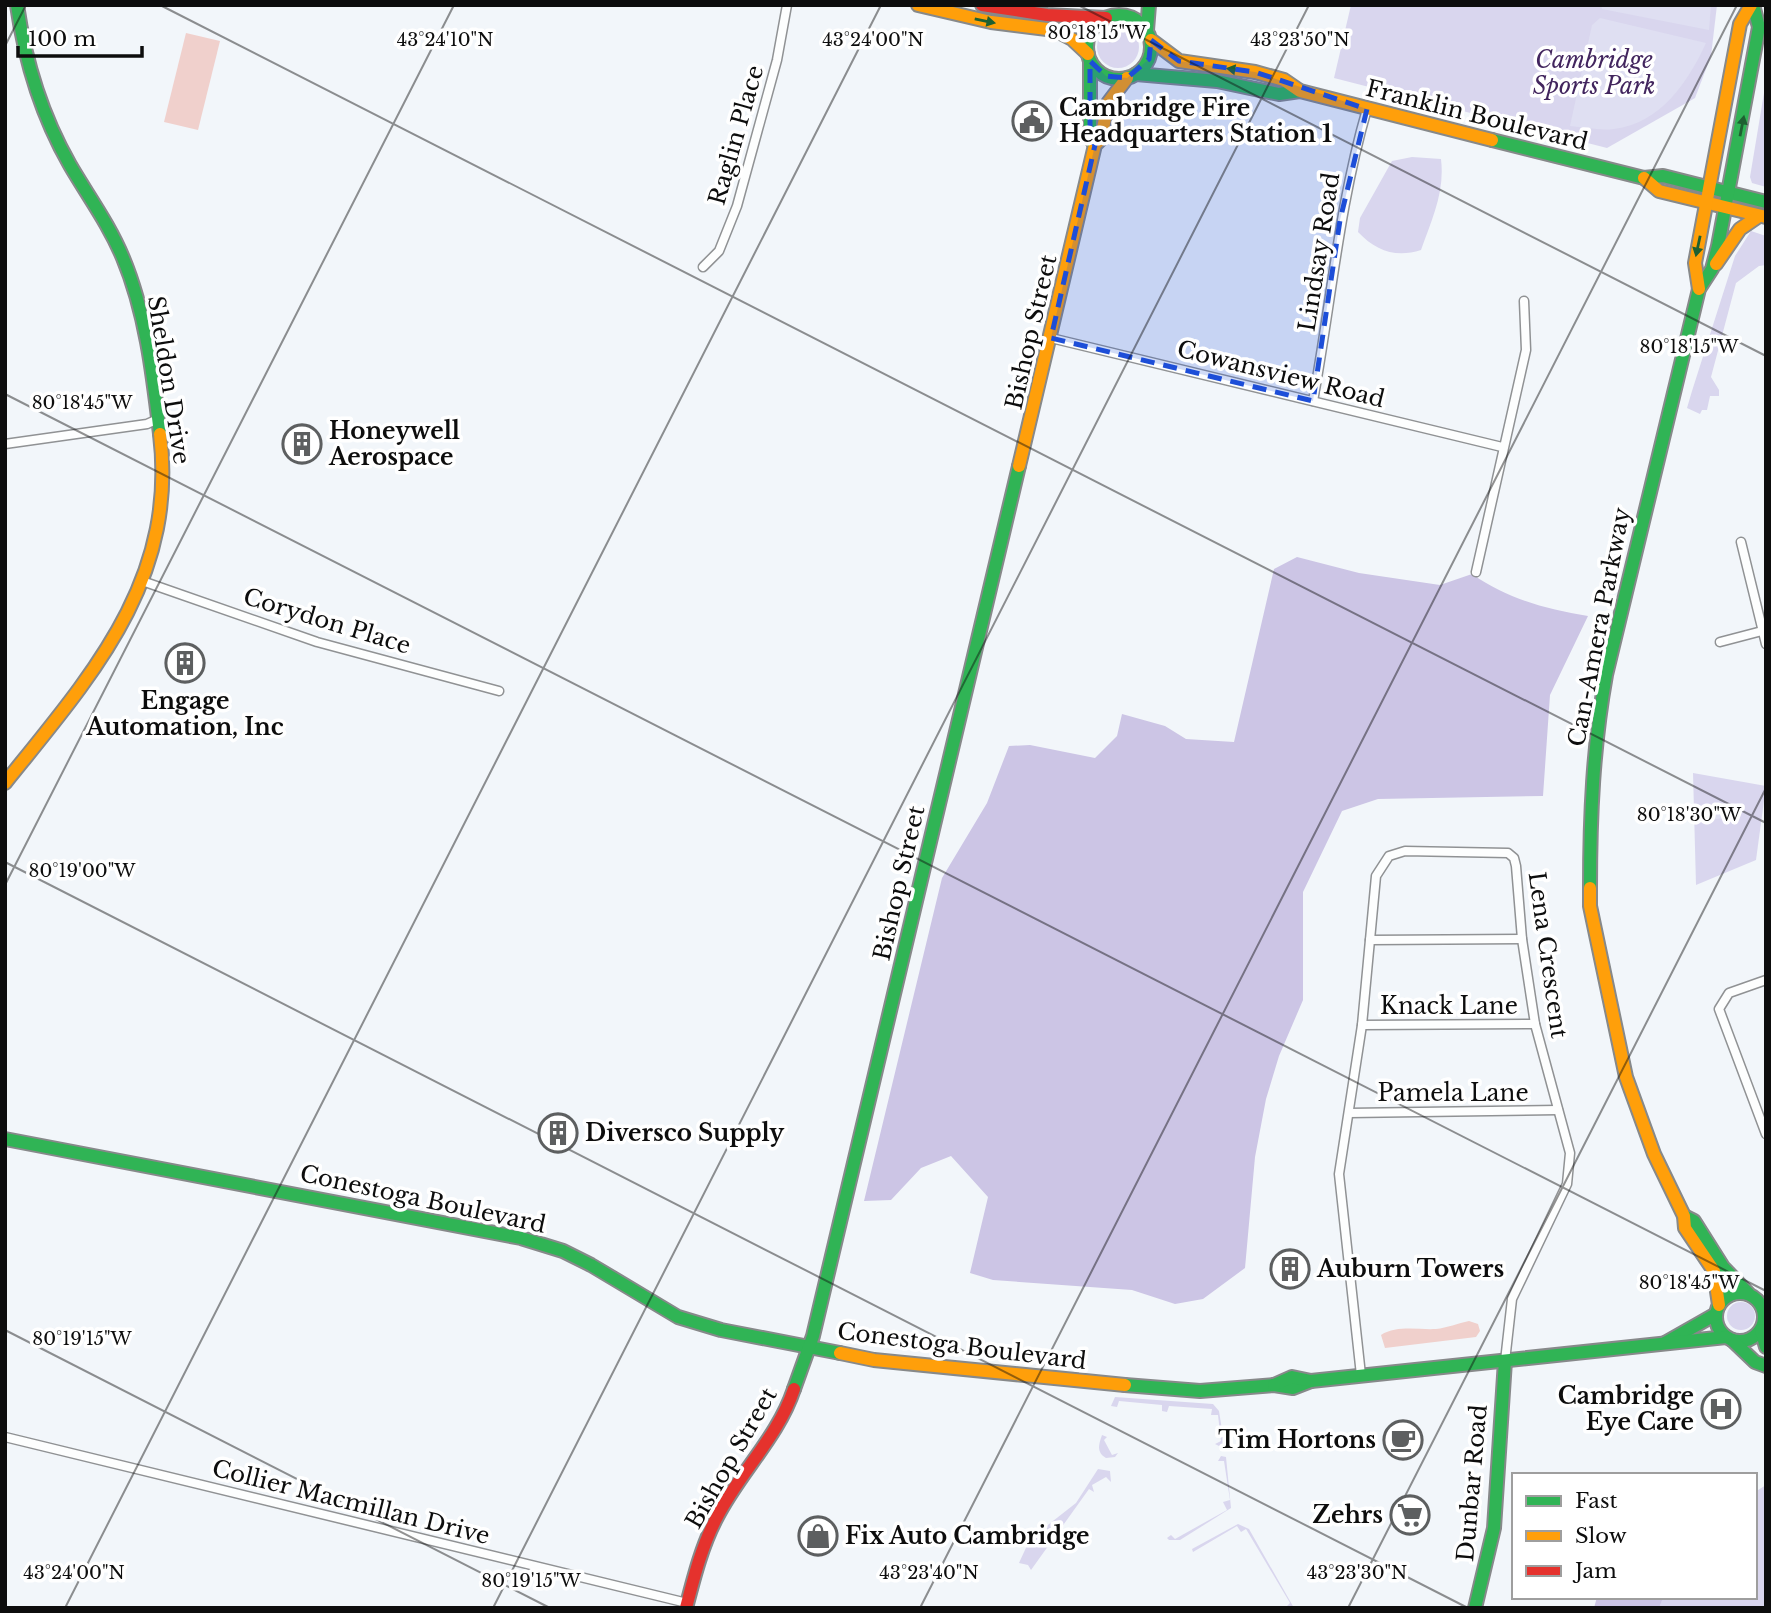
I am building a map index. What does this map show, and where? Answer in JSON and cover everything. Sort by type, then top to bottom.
[{"type":"main road","name":"Sheldon Drive","points":[[5,783],[103,659],[128,619],[145,582],[156,539],[163,492],[158,419],[143,322],[124,262],[46,114],[22,42],[17,5]]},
{"type":"main road","points":[[918,5],[991,22],[1055,30],[1072,38],[1106,76],[1132,76],[1149,60],[1149,5]]},
{"type":"main road","points":[[982,5],[1025,12],[1125,15],[1138,21],[1149,35]]},
{"type":"main road","name":"Can-Amera Parkway","points":[[1699,289],[1695,262],[1740,24],[1752,5]]},
{"type":"main road","name":"Can-Amera Parkway","points":[[1717,1309],[1714,1271],[1685,1228],[1684,1216],[1654,1154],[1626,1077],[1590,906],[1590,806],[1595,737],[1606,675],[1699,289],[1712,269],[1726,207],[1759,27],[1752,5]]},
{"type":"main road","points":[[1089,57],[1091,32],[1112,13]]},
{"type":"main road","name":"Franklin Boulevard","points":[[1149,35],[1179,61],[1255,72],[1283,80],[1300,91],[1367,109],[1644,178],[1663,176],[1766,202]]},
{"type":"main road","name":"Bishop Street","points":[[1089,57],[1090,138],[1095,145]]},
{"type":"main road","name":"Bishop Street","points":[[687,1605],[701,1553],[717,1516],[786,1413],[809,1348],[1095,145],[1101,139],[1108,103],[1132,76]]},
{"type":"main road","name":"Franklin Boulevard","points":[[1132,76],[1217,81],[1279,94],[1300,91]]},
{"type":"main road","name":"Franklin Boulevard","points":[[1644,178],[1660,191],[1762,217]]},
{"type":"main road","points":[[1712,269],[1740,229],[1762,217]]},
{"type":"main road","name":"Conestoga Boulevard","points":[[5,1139],[521,1238],[563,1251],[591,1265],[678,1317],[721,1330],[874,1360],[1200,1391],[1274,1385],[1282,1389],[1304,1387],[1311,1381],[1361,1375],[1665,1343],[1674,1346],[1706,1337],[1729,1338]]},
{"type":"main road","name":"Can-Amera Parkway","points":[[1684,1216],[1693,1221],[1723,1267],[1748,1293]]},
{"type":"main road","points":[[1766,1347],[1761,1330],[1764,1321],[1763,1307],[1748,1293],[1732,1294],[1717,1309],[1720,1330],[1755,1362],[1766,1366]]},
{"type":"main road","name":"Conestoga Boulevard","points":[[1665,1343],[1717,1309]]},
{"type":"main road","points":[[1729,1338],[1745,1341],[1761,1330]]},
{"type":"main road","name":"Dunbar Road","points":[[1475,1608],[1493,1528],[1505,1361]]},
{"type":"street","name":"Raglin Place","points":[[703,267],[719,251],[737,206],[777,60],[787,5]]},
{"type":"street","name":"Lindsay Road","points":[[1312,401],[1331,303],[1340,220],[1367,109]]},
{"type":"street","points":[[1476,572],[1502,447],[1526,350],[1524,301]]},
{"type":"street","name":"Cowansview Road","points":[[1051,338],[1502,447]]},
{"type":"street","points":[[5,443],[146,425],[158,419]]},
{"type":"street","points":[[1741,542],[1766,644]]},
{"type":"street","name":"Corydon Place","points":[[145,582],[317,642],[499,691]]},
{"type":"street","points":[[1720,642],[1762,631]]},
{"type":"street","name":"Lena Crescent","points":[[1361,1375],[1339,1174],[1363,1026],[1376,876],[1389,856],[1405,851],[1512,854],[1516,866],[1522,939],[1535,1024],[1570,1153],[1567,1184],[1512,1299],[1505,1361]]},
{"type":"street","points":[[1370,940],[1522,939]]},
{"type":"street","points":[[1766,980],[1729,993],[1718,1009],[1766,1134]]},
{"type":"street","name":"Knack Lane","points":[[1363,1026],[1535,1024]]},
{"type":"street","name":"Pamela Lane","points":[[1349,1113],[1558,1110]]},
{"type":"street","name":"Collier Macmillan Drive","points":[[5,1437],[687,1605]]},
{"type":"highlighted area","points":[[1151,40],[1179,61],[1255,72],[1367,109],[1340,220],[1313,401],[1051,338],[1095,145],[1090,138],[1090,61],[1106,76],[1127,78],[1149,59]]},
{"type":"green space","name":"Cambridge Sports Park","points":[[1351,5],[1717,5],[1711,56],[1695,98],[1607,148],[1334,78]]},
{"type":"green space","points":[[1601,5],[1711,5],[1709,30],[1602,9]]},
{"type":"green space","points":[[1600,18],[1706,43],[1681,86],[1646,119],[1614,129],[1570,126],[1592,25]]},
{"type":"green space","points":[[1118,26],[1133,32],[1139,47],[1133,62],[1118,68],[1103,62],[1097,47],[1103,32]]},
{"type":"green space","points":[[1766,81],[1766,187],[1752,183],[1750,177]]},
{"type":"green space","points":[[1412,157],[1441,159],[1441,183],[1437,205],[1421,250],[1395,253],[1379,248],[1358,232],[1360,218],[1392,161]]},
{"type":"green space","points":[[1751,231],[1766,236],[1766,265],[1759,266],[1736,283],[1711,377],[1719,390],[1719,396],[1710,396],[1707,410],[1702,410],[1700,414],[1687,408],[1735,256]]},
{"type":"green space","points":[[1693,773],[1766,786],[1756,860],[1696,885]]},
{"type":"green space","points":[[1729,803],[1731,817],[1703,821],[1702,807]]},
{"type":"green space","points":[[1741,1302],[1751,1306],[1755,1316],[1751,1326],[1741,1330],[1731,1326],[1727,1316],[1731,1306]]},
{"type":"green space","points":[[1115,1397],[1213,1404],[1219,1411],[1224,1443],[1219,1446],[1215,1444],[1221,1441],[1218,1415],[1211,1415],[1212,1409],[1169,1406],[1167,1412],[1162,1411],[1162,1405],[1119,1401],[1117,1407],[1111,1406]]},
{"type":"green space","points":[[1102,1435],[1107,1437],[1104,1440],[1112,1455],[1118,1453],[1115,1457],[1106,1458],[1101,1453],[1099,1445]]},
{"type":"green space","points":[[1221,1456],[1226,1457],[1231,1508],[1180,1540],[1169,1540],[1167,1538],[1171,1535],[1175,1539],[1227,1510],[1223,1502],[1230,1500],[1224,1461],[1218,1461]]},
{"type":"green space","points":[[1098,1469],[1110,1471],[1111,1482],[1106,1477],[1092,1485],[1094,1492],[1089,1489],[1031,1570],[1028,1565],[1019,1563],[1030,1539],[1076,1503]]},
{"type":"green space","points":[[1766,1485],[1766,1608],[1659,1608],[1662,1599],[1757,1599],[1757,1491]]},
{"type":"green space","points":[[1238,1524],[1249,1529],[1294,1608],[1285,1608],[1290,1603],[1246,1529],[1241,1532],[1237,1526],[1193,1552],[1192,1549]]},
{"type":"shaded area","points":[[186,33],[220,41],[198,130],[164,122]]},
{"type":"shaded area","points":[[1297,557],[1359,573],[1440,585],[1472,574],[1527,602],[1588,616],[1550,695],[1543,796],[1378,799],[1342,811],[1303,892],[1303,1000],[1279,1056],[1266,1099],[1255,1157],[1245,1268],[1203,1299],[1175,1304],[1132,1290],[993,1280],[970,1273],[988,1197],[951,1156],[921,1168],[891,1200],[864,1201],[942,878],[987,803],[1009,746],[1030,745],[1095,758],[1117,736],[1122,714],[1165,726],[1186,739],[1234,742],[1274,569]]},
{"type":"shaded area","points":[[1469,1321],[1478,1324],[1480,1331],[1476,1337],[1385,1348],[1381,1335],[1394,1330],[1444,1328]]},
{"type":"shaded area","points":[[1596,1599],[1663,1599],[1659,1608],[1594,1608]]},
{"type":"traffic: fast","points":[[17,5],[30,67],[43,108],[70,165],[111,233],[131,279],[148,344],[160,434]]},
{"type":"traffic: fast","points":[[1147,30],[1149,5]]},
{"type":"traffic: fast","points":[[1590,888],[1593,782],[1606,675],[1699,289],[1712,269],[1718,246],[1759,27],[1753,5]]},
{"type":"traffic: fast","points":[[1119,15],[1137,21],[1145,29],[1151,47],[1145,65],[1137,73],[1119,79],[1101,73],[1093,65],[1087,47],[1093,29],[1101,21],[1119,15]]},
{"type":"traffic: fast","points":[[1090,61],[1090,138],[1095,145]]},
{"type":"traffic: fast","points":[[1136,74],[1217,81],[1279,94],[1300,91]]},
{"type":"traffic: fast","points":[[1492,140],[1644,178],[1663,176],[1766,202]]},
{"type":"traffic: fast","points":[[794,1389],[813,1336],[1019,466]]},
{"type":"traffic: fast","points":[[5,1139],[521,1238],[563,1251],[591,1265],[678,1317],[721,1330],[840,1353]]},
{"type":"traffic: fast","points":[[1684,1216],[1694,1221],[1723,1267],[1748,1293]]},
{"type":"traffic: fast","points":[[1740,1293],[1749,1294],[1757,1300],[1763,1308],[1764,1317],[1763,1326],[1757,1334],[1749,1340],[1740,1341],[1731,1340],[1723,1334],[1717,1326],[1716,1317],[1717,1308],[1723,1300],[1731,1294],[1740,1293]]},
{"type":"traffic: fast","points":[[1665,1343],[1716,1314]]},
{"type":"traffic: fast","points":[[1761,1330],[1766,1347]]},
{"type":"traffic: fast","points":[[1274,1385],[1292,1377],[1311,1381],[1726,1337]]},
{"type":"traffic: fast","points":[[1732,1340],[1755,1362],[1766,1366]]},
{"type":"traffic: fast","points":[[1475,1608],[1494,1528],[1505,1361]]},
{"type":"traffic: fast","points":[[1125,1385],[1200,1391],[1274,1385],[1293,1388],[1311,1381]]},
{"type":"traffic: slow","points":[[918,5],[991,22],[1055,30],[1072,39],[1088,54]]},
{"type":"traffic: slow","points":[[1699,289],[1695,263],[1740,24],[1751,5]]},
{"type":"traffic: slow","points":[[1151,40],[1179,61],[1255,72],[1284,80],[1300,91],[1492,140]]},
{"type":"traffic: slow","points":[[1019,466],[1095,145],[1101,139],[1108,103],[1127,78]]},
{"type":"traffic: slow","points":[[1644,178],[1659,191],[1766,217]]},
{"type":"traffic: slow","points":[[1716,264],[1740,229],[1759,216]]},
{"type":"traffic: slow","points":[[5,783],[97,664],[122,624],[142,581],[155,536],[162,487],[160,434]]},
{"type":"traffic: slow","points":[[1590,888],[1590,906],[1626,1077],[1654,1154],[1684,1216],[1685,1228],[1714,1271],[1719,1305]]},
{"type":"traffic: slow","points":[[840,1353],[874,1360],[1125,1385]]},
{"type":"traffic: jam","points":[[982,5],[1047,15],[1106,18]]},
{"type":"traffic: jam","points":[[686,1608],[699,1561],[712,1528],[726,1501],[769,1439],[794,1389]]},
{"type":"place","name":"Cambridge Fire Headquarters Station 1","points":[[1032,121]]},
{"type":"place","name":"Honeywell Aerospace","points":[[302,444]]},
{"type":"place","name":"Engage Automation, Inc","points":[[185,663]]},
{"type":"place","name":"Diversco Supply","points":[[558,1133]]},
{"type":"place","name":"Auburn Towers","points":[[1290,1269]]},
{"type":"place","name":"Cambridge Eye Care","points":[[1721,1409]]},
{"type":"place","name":"Tim Hortons","points":[[1403,1440]]},
{"type":"place","name":"Zehrs","points":[[1410,1515]]},
{"type":"place","name":"Fix Auto Cambridge","points":[[818,1536]]}]
